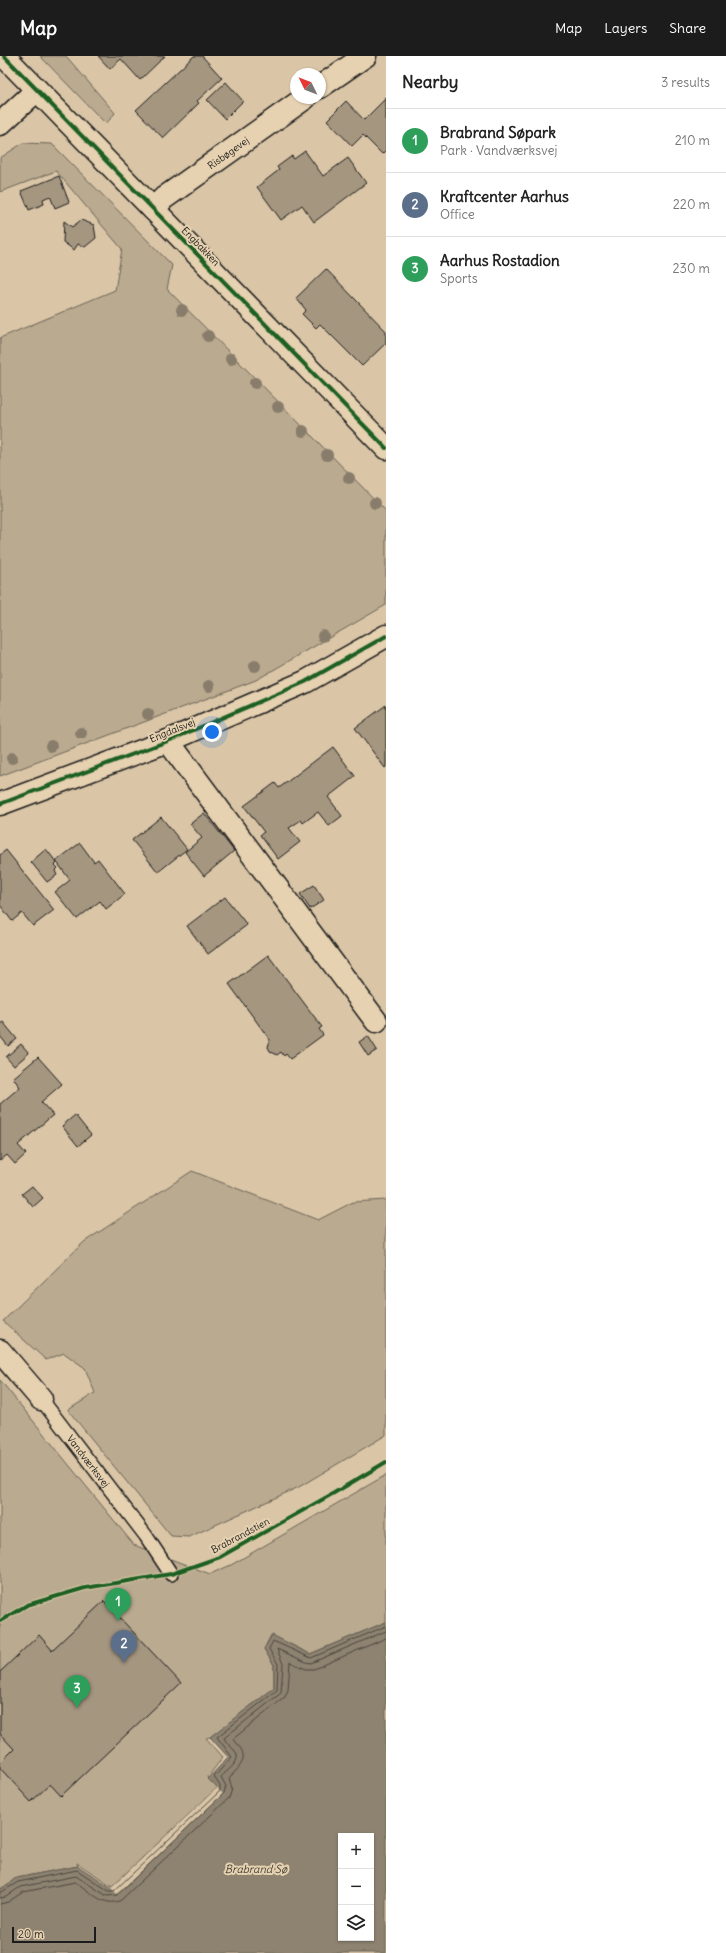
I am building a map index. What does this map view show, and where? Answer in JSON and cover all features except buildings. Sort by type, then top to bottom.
[{"type":"street","name":"Engbakken","points":[[4,56],[386,448]]},
{"type":"street","points":[[326,84],[365,56]]},
{"type":"street","points":[[0,124],[37,90]]},
{"type":"street","name":"Risbøgevej","points":[[153,209],[177,189],[297,104]]},
{"type":"street","name":"Engdalsvej","points":[[0,804],[168,741],[305,682],[386,636]]},
{"type":"street","name":"Engdalsvej","points":[[168,741],[376,1021]]},
{"type":"street","name":"Vandværksvej","points":[[0,1351],[41,1399]]},
{"type":"lane","name":"Vandværksvej","points":[[41,1399],[146,1536],[171,1574]]},
{"type":"shaded area","points":[[40,56],[66,56],[115,113],[106,124]]},
{"type":"shaded area","points":[[23,143],[52,144],[172,265],[167,289],[386,511],[386,605],[256,680],[0,776],[0,338],[115,290],[122,249],[56,171],[0,192],[0,158]]},
{"type":"shaded area","points":[[192,1171],[318,1220],[353,1202],[386,1200],[386,1435],[299,1487],[189,1537],[171,1536],[68,1410],[95,1393],[85,1368],[64,1353],[46,1360],[3,1321],[84,1242]]},
{"type":"shaded area","points":[[0,1380],[134,1545],[210,1574],[231,1565],[386,1475],[386,1622],[310,1654],[271,1635],[264,1649],[274,1665],[274,1688],[210,1737],[206,1738],[223,1757],[207,1778],[217,1788],[112,1886],[77,1863],[78,1866],[16,1878],[0,1890]]},
{"type":"water","name":"Brabrand Sø","points":[[386,1622],[386,1953],[0,1953],[0,1890],[16,1878],[78,1866],[112,1888],[217,1788],[208,1779],[228,1757],[210,1737],[274,1688],[274,1665],[264,1649],[272,1635],[310,1654]]},
{"type":"pier","points":[[217,1788],[223,1794],[117,1894],[111,1888]]},
{"type":"cycle path","points":[[4,56],[386,448]]},
{"type":"cycle path","points":[[0,804],[168,741],[305,682],[386,636]]},
{"type":"cycle path","name":"Brabrandstien","points":[[0,1621],[27,1605],[85,1588],[171,1574],[220,1557],[386,1462]]},
{"type":"place","name":"Brabrand Søpark","points":[[118,1621]]},
{"type":"place","name":"Kraftcenter Aarhus","points":[[124,1663]]},
{"type":"place","name":"Aarhus Rostadion","points":[[77,1708]]}]
